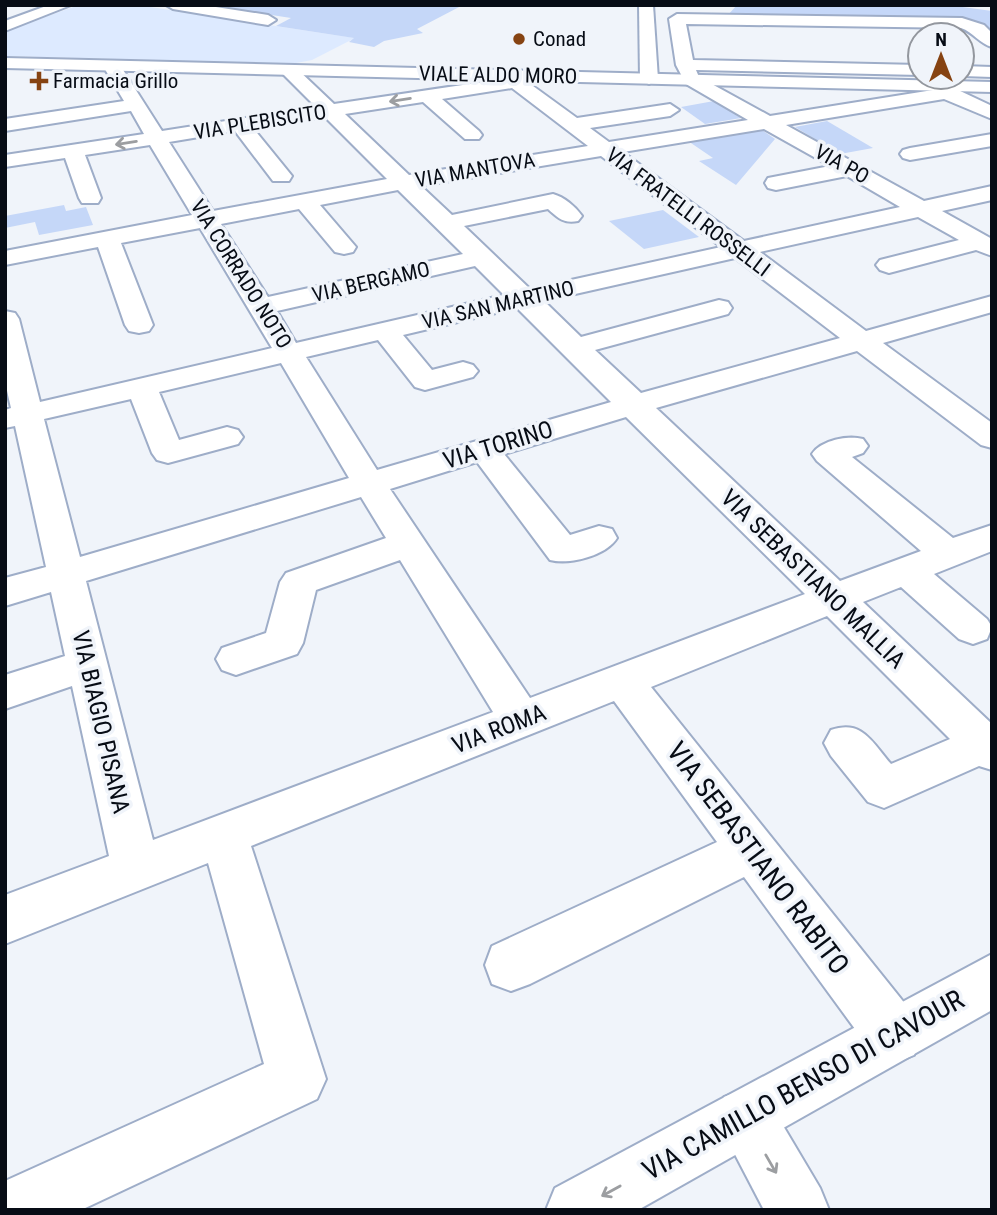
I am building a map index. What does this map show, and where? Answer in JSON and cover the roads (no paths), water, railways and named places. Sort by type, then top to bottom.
[{"type":"street","points":[[5,26],[64,5]]},
{"type":"street","points":[[173,5],[268,20]]},
{"type":"street","points":[[646,5],[649,79]]},
{"type":"street","points":[[906,70],[688,73],[687,39],[677,19],[685,17],[962,23],[978,28],[992,44]]},
{"type":"street","name":"VIALE ALDO MORO","points":[[5,63],[516,79],[649,79],[688,73],[906,88]]},
{"type":"street","name":"VIA CORRADO NOTO","points":[[112,66],[369,483]]},
{"type":"street","name":"VIA SEBASTIANO MALLIA","points":[[289,71],[988,748]]},
{"type":"street","name":"VIA PO","points":[[688,73],[768,123],[986,245]]},
{"type":"street","name":"VIA PLEBISCITO","points":[[5,161],[427,96],[516,79]]},
{"type":"street","name":"VIA FRATELLI ROSSELLI","points":[[516,79],[572,125],[737,250],[992,438]]},
{"type":"street","name":"VIA MANTOVA","points":[[5,258],[404,182],[768,123],[938,91]]},
{"type":"street","points":[[945,91],[992,113]]},
{"type":"street","points":[[427,96],[472,135]]},
{"type":"street","points":[[5,125],[55,109],[141,112],[169,116]]},
{"type":"street","points":[[572,125],[670,110]]},
{"type":"street","points":[[240,125],[281,176]]},
{"type":"street","points":[[910,154],[992,139]]},
{"type":"street","points":[[73,151],[90,198]]},
{"type":"street","points":[[776,183],[850,169]]},
{"type":"street","name":"VIA SAN MARTINO","points":[[16,417],[524,298],[992,193]]},
{"type":"street","points":[[304,201],[344,247]]},
{"type":"street","points":[[446,223],[553,201],[570,216]]},
{"type":"street","points":[[107,239],[139,325]]},
{"type":"street","points":[[889,265],[986,245]]},
{"type":"street","name":"VIA BERGAMO","points":[[261,307],[481,257]]},
{"type":"street","name":"VIA TORINO","points":[[5,592],[634,405],[992,304]]},
{"type":"street","points":[[574,347],[719,308]]},
{"type":"street","name":"VIA BIAGIO PISANA","points":[[5,318],[16,417],[66,574],[136,869]]},
{"type":"street","points":[[386,332],[425,381],[463,371]]},
{"type":"street","points":[[142,388],[168,453],[227,437]]},
{"type":"street","points":[[852,446],[828,454],[948,554]]},
{"type":"street","points":[[484,450],[564,551],[599,538]]},
{"type":"street","points":[[369,483],[522,720]]},
{"type":"street","name":"VIA ROMA","points":[[5,920],[992,537]]},
{"type":"street","points":[[236,659],[283,643],[299,582],[410,543]]},
{"type":"street","points":[[906,571],[973,629]]},
{"type":"street","points":[[5,692],[88,664]]},
{"type":"street","name":"VIA SEBASTIANO RABITO","points":[[622,681],[894,1035]]},
{"type":"street","points":[[846,743],[884,788],[988,748]]},
{"type":"street","points":[[12,1210],[297,1079],[224,836]]},
{"type":"street","points":[[511,965],[752,849]]},
{"type":"street","name":"VIA CAMILLO BENSO DI CAVOUR","points":[[577,1210],[992,980]]},
{"type":"street","points":[[745,1118],[798,1210]]},
{"type":"place","name":"Conad","points":[[519,39]]},
{"type":"place","name":"Farmacia Grillo","points":[[39,81]]}]
